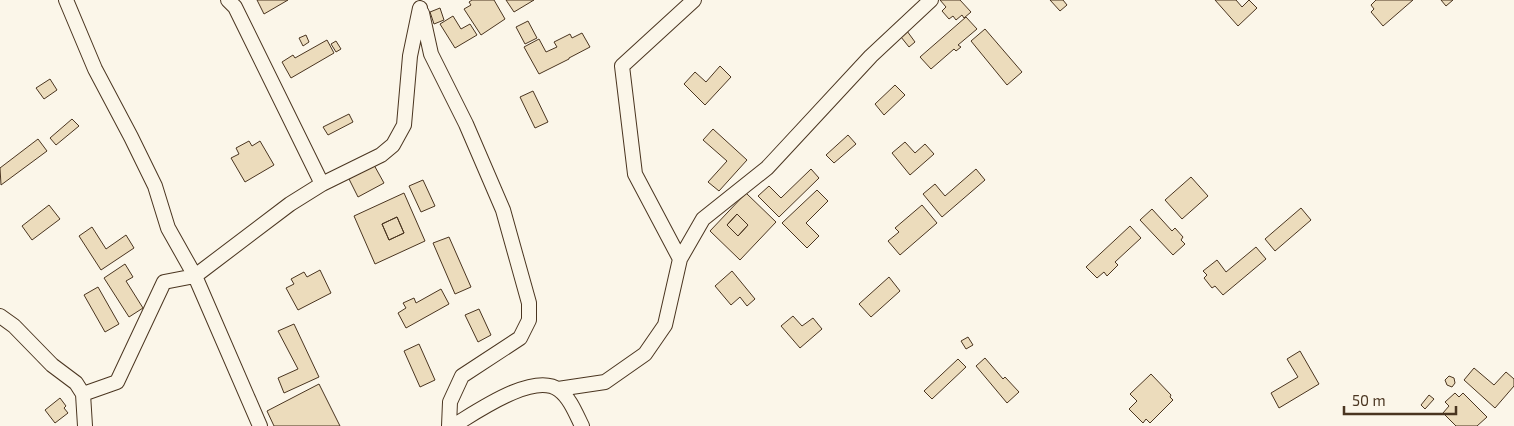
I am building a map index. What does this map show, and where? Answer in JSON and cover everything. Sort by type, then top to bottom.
[{"type":"street","points":[[66,0],[95,69],[156,186],[168,228],[195,276],[260,426]]},
{"type":"street","points":[[228,0],[235,7],[322,184]]},
{"type":"street","points":[[680,259],[635,174],[622,66],[694,0]]},
{"type":"street","points":[[418,4],[431,54],[466,124],[503,210],[529,303],[529,320],[520,338],[462,376],[450,402],[451,426],[510,393],[543,384],[558,389],[605,382],[645,354],[665,325],[680,259],[703,219],[767,168],[871,56],[931,0]]},
{"type":"street","points":[[83,394],[117,382],[164,282],[195,276],[290,204],[322,184],[381,155],[393,145],[400,136],[404,125],[410,56],[418,4]]},
{"type":"street","points":[[0,316],[14,326],[52,365],[76,383],[83,394],[85,426]]},
{"type":"street","points":[[558,389],[570,404],[582,426]]},
{"type":"building","points":[[257,0],[288,0],[264,14]]},
{"type":"building","points":[[472,0],[494,0],[505,19],[481,35],[464,9],[471,5],[469,2]]},
{"type":"building","points":[[506,0],[534,0],[514,12]]},
{"type":"building","points":[[940,0],[960,0],[971,12],[964,18],[962,15],[956,20],[953,16],[949,19],[942,11],[946,7]]},
{"type":"building","points":[[1050,0],[1063,0],[1067,5],[1060,11]]},
{"type":"building","points":[[1215,0],[1236,0],[1242,7],[1249,0],[1257,8],[1238,26]]},
{"type":"building","points":[[1376,0],[1413,0],[1383,26],[1371,12],[1374,9],[1371,5]]},
{"type":"building","points":[[1441,0],[1453,0],[1446,6]]},
{"type":"building","points":[[440,8],[444,20],[434,24],[430,12]]},
{"type":"building","points":[[453,16],[461,29],[470,24],[477,35],[455,48],[440,24]]},
{"type":"building","points":[[966,17],[977,29],[958,45],[961,47],[956,51],[954,49],[931,69],[920,57]]},
{"type":"building","points":[[528,21],[537,38],[525,44],[516,27]]},
{"type":"building","points":[[985,29],[1022,72],[1007,85],[971,41]]},
{"type":"building","points":[[907,31],[915,42],[909,47],[901,37]]},
{"type":"building","points":[[582,33],[590,47],[539,74],[524,47],[539,39],[546,52],[557,47],[554,42],[570,34],[572,38]]},
{"type":"building","points":[[306,35],[309,42],[303,46],[299,38]]},
{"type":"building","points":[[327,40],[334,53],[291,78],[282,62],[293,55],[295,58]]},
{"type":"building","points":[[336,41],[341,49],[336,52],[331,44]]},
{"type":"building","points":[[720,66],[731,77],[705,105],[684,84],[695,72],[706,82]]},
{"type":"building","points":[[50,79],[57,90],[44,99],[36,88]]},
{"type":"building","points":[[895,85],[905,95],[884,115],[875,104]]},
{"type":"building","points":[[533,91],[548,122],[535,128],[520,97]]},
{"type":"building","points":[[349,114],[353,122],[328,135],[323,127]]},
{"type":"building","points":[[72,119],[79,126],[56,145],[50,138]]},
{"type":"building","points":[[713,129],[747,160],[719,191],[708,182],[727,161],[703,140]]},
{"type":"building","points":[[848,135],[856,144],[834,163],[826,155]]},
{"type":"building","points":[[38,139],[47,151],[1,185],[0,168]]},
{"type":"building","points":[[249,141],[252,146],[260,141],[274,165],[245,182],[231,158],[239,154],[236,148]]},
{"type":"building","points":[[905,142],[915,153],[925,144],[934,154],[910,175],[892,153]]},
{"type":"building","points":[[374,165],[384,183],[358,197],[349,179]]},
{"type":"building","points":[[811,169],[819,178],[779,217],[758,196],[769,186],[781,198]]},
{"type":"building","points":[[976,169],[985,180],[942,217],[923,194],[935,184],[945,196]]},
{"type":"building","points":[[1191,177],[1208,196],[1182,219],[1165,200]]},
{"type":"building","points":[[423,180],[435,206],[421,212],[409,186]]},
{"type":"building","points":[[817,190],[828,201],[806,223],[819,236],[807,248],[782,223]]},
{"type":"building","points":[[404,193],[425,241],[375,264],[354,216]],"holes":[[[397,217],[404,233],[389,240],[382,224]]]},
{"type":"building","points":[[746,193],[776,222],[740,260],[710,231]],"holes":[[[737,214],[748,225],[738,236],[727,225]]]},
{"type":"building","points":[[49,205],[60,219],[32,240],[22,226]]},
{"type":"building","points":[[922,205],[937,223],[900,255],[888,241],[899,232],[895,228]]},
{"type":"building","points":[[1301,208],[1311,220],[1275,251],[1265,239]]},
{"type":"building","points":[[1152,209],[1172,231],[1175,228],[1183,237],[1181,240],[1185,244],[1173,255],[1140,220]]},
{"type":"building","points":[[737,214],[748,225],[738,236],[727,225]]},
{"type":"building","points":[[397,217],[404,233],[389,240],[382,224]]},
{"type":"building","points":[[1130,226],[1141,238],[1115,262],[1118,265],[1107,276],[1104,272],[1097,278],[1086,267]]},
{"type":"building","points":[[92,227],[106,249],[126,235],[134,248],[101,270],[79,236]]},
{"type":"building","points":[[449,237],[471,287],[455,294],[433,243]]},
{"type":"building","points":[[1256,247],[1266,259],[1223,295],[1215,286],[1212,288],[1204,278],[1207,275],[1203,271],[1217,260],[1226,272]]},
{"type":"building","points":[[125,264],[133,277],[126,281],[143,308],[129,317],[104,278]]},
{"type":"building","points":[[320,270],[331,293],[298,310],[286,288],[294,284],[291,279],[304,272],[307,277]]},
{"type":"building","points":[[732,271],[755,299],[747,306],[740,297],[731,305],[715,286]]},
{"type":"building","points":[[889,277],[900,291],[871,317],[859,304]]},
{"type":"building","points":[[98,287],[119,324],[105,332],[84,295]]},
{"type":"building","points":[[441,289],[449,304],[406,328],[398,313],[406,308],[403,303],[414,298],[416,303]]},
{"type":"building","points":[[479,309],[491,335],[478,342],[465,315]]},
{"type":"building","points":[[793,316],[802,326],[813,318],[822,329],[800,348],[781,326]]},
{"type":"building","points":[[294,324],[319,377],[284,393],[278,378],[298,369],[278,331]]},
{"type":"building","points":[[968,337],[973,345],[966,349],[961,341]]},
{"type":"building","points":[[419,344],[435,380],[420,387],[404,351]]},
{"type":"building","points":[[1300,351],[1319,384],[1279,408],[1271,393],[1298,377],[1287,359]]},
{"type":"building","points":[[985,358],[1003,379],[1005,377],[1019,392],[1007,403],[976,366]]},
{"type":"building","points":[[958,359],[966,367],[932,399],[924,391]]},
{"type":"building","points":[[1474,368],[1494,385],[1506,372],[1514,379],[1514,386],[1495,408],[1464,380]]},
{"type":"building","points":[[1151,374],[1171,395],[1170,397],[1173,400],[1150,423],[1146,419],[1143,423],[1129,409],[1137,401],[1130,394]]},
{"type":"building","points":[[1449,376],[1454,378],[1455,383],[1452,387],[1447,385],[1445,380]]},
{"type":"building","points":[[319,384],[340,426],[274,426],[267,411]]},
{"type":"building","points":[[1455,393],[1459,397],[1463,393],[1487,417],[1477,426],[1456,426],[1443,413],[1449,406],[1445,402]]},
{"type":"building","points":[[1429,395],[1434,399],[1425,409],[1421,405]]},
{"type":"building","points":[[60,398],[66,406],[64,408],[68,413],[55,423],[45,410]]}]
